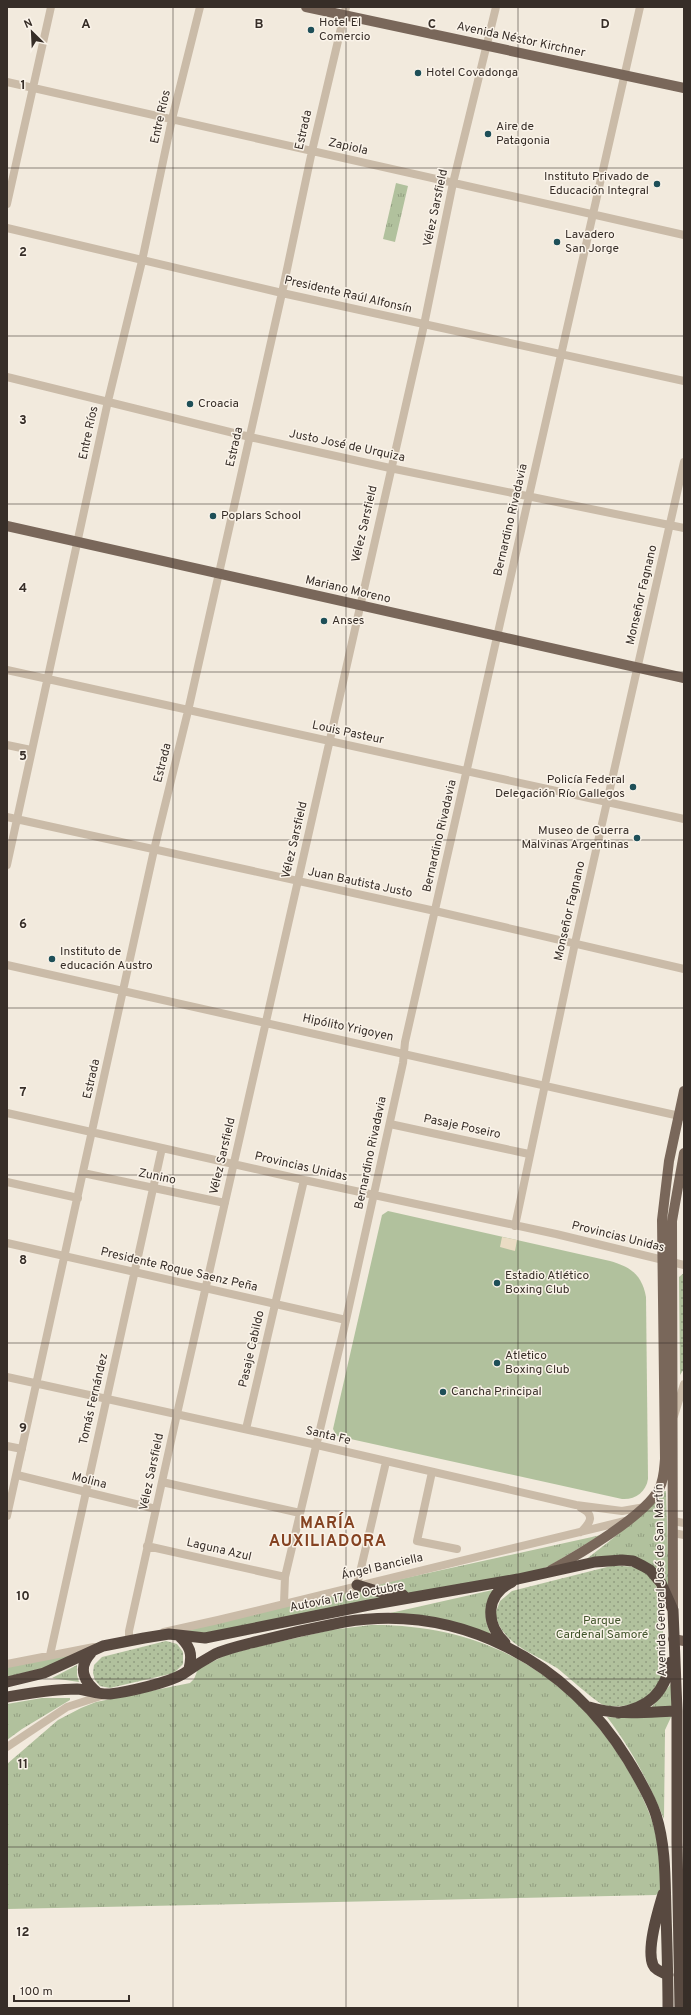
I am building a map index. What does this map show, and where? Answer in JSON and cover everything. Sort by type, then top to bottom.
[{"type":"highway","name":"Autovía 17 de Octubre","points":[[7,1682],[44,1673],[67,1664],[99,1648],[129,1641],[178,1635],[205,1638],[422,1596],[518,1580],[595,1562],[633,1561],[650,1570],[666,1592],[673,1610]]},
{"type":"highway","points":[[507,1646],[498,1636],[493,1626],[490,1613],[491,1603],[502,1589],[518,1580]]},
{"type":"highway","points":[[357,1585],[383,1593],[422,1596]]},
{"type":"highway","name":"Avenida General José de San Martín","points":[[673,1610],[677,1640],[681,1711],[680,1842],[682,1977],[680,2008]]},
{"type":"highway","name":"Autovía 17 de Octubre","points":[[7,1697],[60,1689],[83,1690],[104,1694],[172,1679],[215,1654],[282,1635],[345,1622],[375,1618],[404,1618],[443,1624],[491,1639],[507,1646],[550,1673],[589,1707]]},
{"type":"highway","points":[[178,1635],[190,1649],[191,1659],[189,1669]]},
{"type":"highway","points":[[618,1713],[640,1707],[655,1696],[668,1675],[677,1640]]},
{"type":"highway","points":[[99,1648],[84,1664],[83,1673],[88,1684],[104,1694]]},
{"type":"highway","points":[[589,1707],[618,1713],[681,1711]]},
{"type":"highway","points":[[589,1707],[617,1742],[644,1788],[655,1812],[662,1840],[666,1884],[668,2008]]},
{"type":"highway","points":[[666,1884],[655,1919],[651,1946],[652,1964],[656,1969],[668,1975]]},
{"type":"main road","name":"Avenida Néstor Kirchner","points":[[306,7],[345,11],[487,45],[684,88]]},
{"type":"main road","name":"Mariano Moreno","points":[[7,526],[684,678]]},
{"type":"main road","name":"Avenida General José de San Martín","points":[[673,1610],[672,1422],[679,1396],[662,1220],[664,1202],[681,1116],[684,1091]]},
{"type":"main road","name":"Avenida General José de San Martín","points":[[547,1572],[587,1548],[626,1521],[645,1507],[659,1491],[664,1474],[667,1261],[674,1202],[684,1153]]},
{"type":"street","points":[[7,204],[51,7]]},
{"type":"street","name":"Entre Ríos","points":[[7,865],[108,400],[142,261],[172,119],[200,7]]},
{"type":"street","name":"Vélez Sarsfield","points":[[129,1641],[129,1631],[176,1414],[330,742],[390,468],[424,325],[453,183],[496,7]]},
{"type":"street","name":"Bernardino Rivadavia","points":[[284,1603],[285,1577],[346,1320],[390,1124],[435,911],[640,7]]},
{"type":"street","name":"Estrada","points":[[8,1511],[124,992],[154,850],[188,711],[282,293],[312,151],[345,11]]},
{"type":"street","name":"Zapiola","points":[[7,82],[684,235]]},
{"type":"street","name":"Presidente Raúl Alfonsín","points":[[7,228],[282,293],[684,381]]},
{"type":"street","name":"Justo José de Urquiza","points":[[7,377],[108,400],[250,437],[390,468],[684,528]]},
{"type":"street","name":"Monseñor Fagnano","points":[[514,1226],[543,1086],[684,462]]},
{"type":"street","name":"Louis Pasteur","points":[[7,670],[684,819]]},
{"type":"street","points":[[7,745],[32,750]]},
{"type":"street","name":"Juan Bautista Justo","points":[[7,818],[435,911],[684,969]]},
{"type":"street","name":"Hipólito Yrigoyen","points":[[7,965],[124,992],[404,1052],[543,1086],[681,1116]]},
{"type":"street","name":"Provincias Unidas","points":[[7,1113],[304,1180],[556,1234],[684,1265]]},
{"type":"street","name":"Pasaje Poseiro","points":[[390,1124],[529,1154]]},
{"type":"street","name":"Tomás Fernández","points":[[50,1655],[162,1148]]},
{"type":"street","name":"Zunino","points":[[83,1173],[225,1203]]},
{"type":"street","name":"Pasaje Cabildo","points":[[246,1429],[304,1180]]},
{"type":"street","points":[[7,1182],[78,1198]]},
{"type":"street","name":"Presidente Roque Saenz Peña","points":[[7,1244],[346,1320]]},
{"type":"street","name":"Santa Fe","points":[[7,1377],[246,1429],[576,1505],[622,1511],[645,1507]]},
{"type":"street","points":[[679,1396],[684,1384]]},
{"type":"street","points":[[7,1446],[22,1449]]},
{"type":"street","points":[[357,1585],[386,1462]]},
{"type":"street","points":[[432,1472],[417,1541],[457,1549]]},
{"type":"street","name":"Molina","points":[[17,1475],[156,1509]]},
{"type":"street","points":[[162,1482],[300,1513]]},
{"type":"street","points":[[576,1505],[587,1511],[590,1518],[590,1522],[581,1532]]},
{"type":"street","name":"Ángel Banciella","points":[[144,1638],[167,1630],[218,1620],[357,1585],[626,1521]]},
{"type":"street","points":[[673,1521],[684,1524]]},
{"type":"street","points":[[673,1533],[684,1535]]},
{"type":"street","name":"Laguna Azul","points":[[147,1546],[285,1577]]},
{"type":"street","points":[[7,1664],[50,1655],[99,1648]]},
{"type":"street","points":[[7,1747],[67,1707],[104,1694]]},
{"type":"street","points":[[668,1975],[682,1977]]},
{"type":"green space","points":[[396,183],[408,186],[395,242],[383,239]]},
{"type":"green space","name":"Atletico Boxing Club","points":[[388,1211],[610,1261],[630,1269],[634,1273],[642,1283],[646,1297],[648,1479],[645,1488],[639,1494],[635,1497],[622,1499],[337,1436],[333,1429],[382,1215]]},
{"type":"green space","points":[[684,1273],[684,1369],[680,1375],[679,1277]]},
{"type":"green space","points":[[666,1491],[669,1588],[650,1565],[584,1561],[634,1520],[661,1492]]},
{"type":"green space","points":[[601,1535],[549,1566],[534,1572],[421,1593],[400,1593],[369,1586]]},
{"type":"green space","name":"Parque Cardenal Samoré","points":[[611,1566],[634,1567],[643,1570],[652,1579],[659,1593],[662,1616],[664,1662],[660,1681],[649,1695],[632,1704],[622,1706],[604,1705],[589,1695],[557,1668],[520,1647],[505,1633],[499,1625],[495,1614],[500,1601],[512,1591]]},
{"type":"green space","points":[[358,1588],[389,1598],[207,1635],[175,1631]]},
{"type":"green space","points":[[497,1589],[487,1607],[486,1612],[486,1622],[491,1635],[386,1614]]},
{"type":"green space","points":[[371,1625],[411,1627],[449,1633],[485,1644],[518,1659],[549,1679],[577,1703],[602,1732],[625,1765],[647,1808],[655,1831],[661,1870],[662,1882],[659,1892],[656,1895],[7,1909],[7,1764],[58,1720],[96,1702],[190,1683],[194,1679],[198,1669],[226,1655],[331,1630]]},
{"type":"green space","points":[[166,1641],[177,1644],[183,1652],[183,1664],[174,1673],[110,1688],[100,1686],[95,1680],[93,1673],[94,1665],[102,1657]]},
{"type":"green space","points":[[80,1651],[60,1664],[7,1677],[7,1667]]},
{"type":"green space","points":[[77,1665],[79,1682],[52,1678]]},
{"type":"green space","points":[[671,1684],[672,1708],[649,1710]]},
{"type":"green space","points":[[42,1698],[70,1698],[70,1700],[22,1729],[7,1740],[7,1704]]},
{"type":"green space","points":[[672,1715],[665,1730],[664,1819],[639,1766],[607,1717],[626,1718]]},
{"type":"shaded area","points":[[502,1237],[517,1240],[515,1251],[500,1247]]},
{"type":"place","name":"Hotel El Comercio","points":[[311,30]]},
{"type":"place","name":"Hotel Covadonga","points":[[418,73]]},
{"type":"place","name":"Aire de Patagonia","points":[[488,134]]},
{"type":"place","name":"Instituto Privado de Educación Integral","points":[[657,184]]},
{"type":"place","name":"Lavadero San Jorge","points":[[557,242]]},
{"type":"place","name":"Croacia","points":[[190,404]]},
{"type":"place","name":"Poplars School","points":[[213,516]]},
{"type":"place","name":"Anses","points":[[324,621]]},
{"type":"place","name":"Policía Federal Delegación Río Gallegos","points":[[633,787]]},
{"type":"place","name":"Museo de Guerra Malvinas Argentinas","points":[[637,838]]},
{"type":"place","name":"Instituto de educación Austro","points":[[52,959]]},
{"type":"place","name":"Estadio Atlético Boxing Club","points":[[497,1283]]},
{"type":"place","name":"Atletico Boxing Club","points":[[497,1363]]},
{"type":"place","name":"Cancha Principal","points":[[443,1392]]},
{"type":"district","name":"MARÍA AUXILIADORA","points":[[328,1533]]}]
